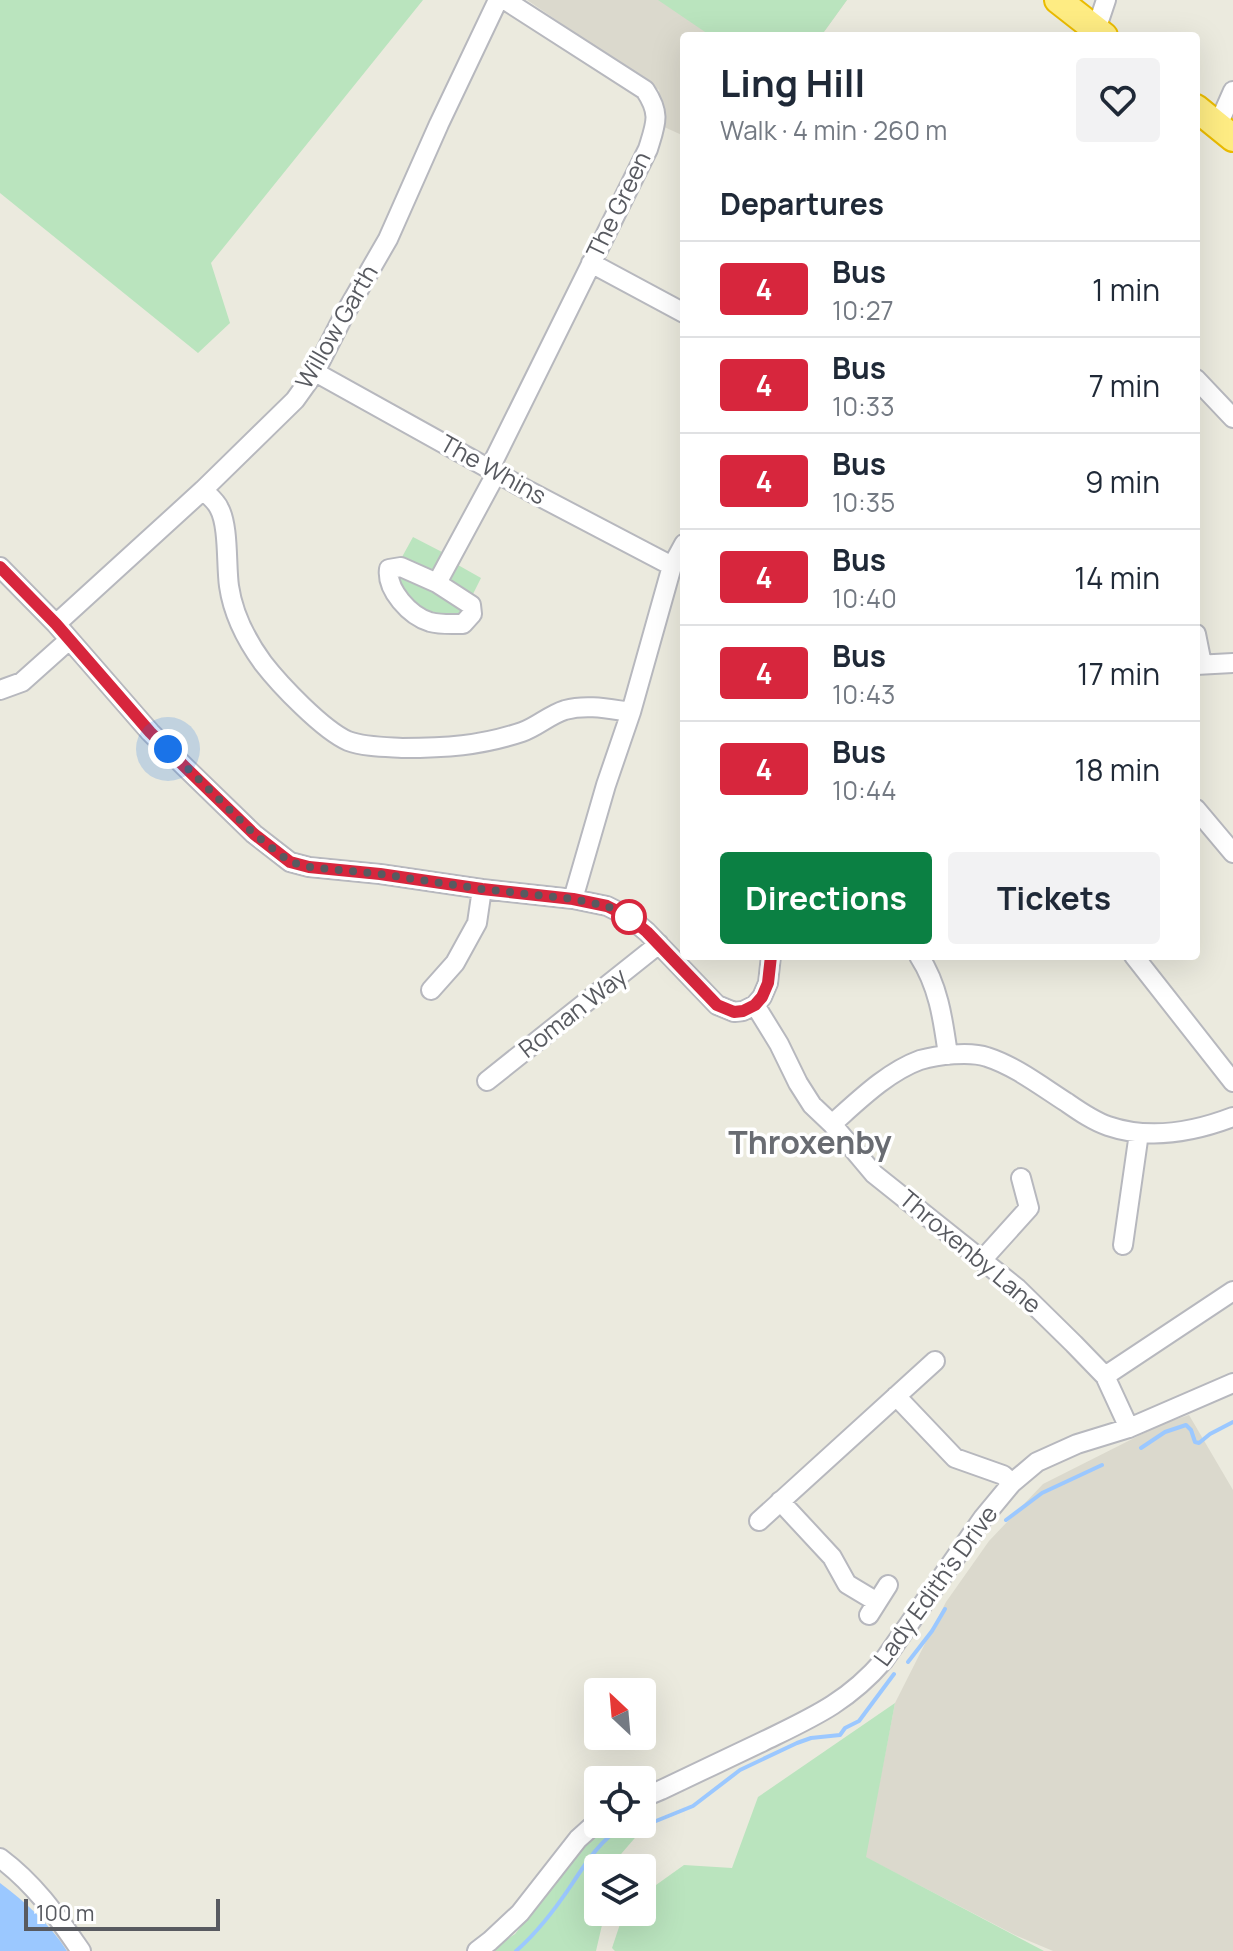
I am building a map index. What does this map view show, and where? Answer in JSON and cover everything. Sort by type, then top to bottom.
[{"type":"highway","points":[[1058,0],[1096,32]]},
{"type":"highway","points":[[1200,111],[1225,132]]},
{"type":"street","name":"Willow Garth","points":[[56,624],[203,490],[295,400],[315,372],[388,239],[498,0]]},
{"type":"street","name":"The Green","points":[[437,583],[648,149],[657,122],[654,104],[645,90],[505,0]]},
{"type":"street","points":[[1098,32],[1106,0]]},
{"type":"street","points":[[1225,132],[1233,91]]},
{"type":"street","points":[[591,263],[680,311]]},
{"type":"street","name":"The Whins","points":[[315,372],[672,566]]},
{"type":"street","points":[[1200,383],[1233,418]]},
{"type":"street","points":[[203,490],[219,508],[225,533],[232,602],[250,642],[263,663],[297,701],[348,741],[382,747],[456,747],[485,743],[525,731],[564,710],[590,707],[631,712]]},
{"type":"street","points":[[573,899],[672,566],[680,551]]},
{"type":"street","points":[[0,567],[56,624],[150,732],[254,834],[290,862],[607,906],[629,917],[647,932],[717,1005],[734,1012],[755,1005],[762,997],[768,983],[771,960]]},
{"type":"street","points":[[0,690],[22,682],[69,640]]},
{"type":"street","points":[[1200,664],[1233,663]]},
{"type":"street","points":[[1200,814],[1233,853]]},
{"type":"street","points":[[429,991],[455,963],[477,923],[482,889]]},
{"type":"street","name":"Roman Way","points":[[486,1083],[659,944]]},
{"type":"street","points":[[922,960],[937,994],[948,1055]]},
{"type":"street","points":[[1137,960],[1233,1082]]},
{"type":"street","name":"Throxenby Lane","points":[[755,1005],[812,1105],[874,1174],[1017,1288],[1105,1376],[1129,1428]]},
{"type":"street","points":[[832,1124],[898,1072],[922,1060],[948,1055],[984,1056],[1012,1069],[1106,1125],[1139,1133],[1178,1132],[1233,1117]]},
{"type":"street","points":[[1123,1245],[1139,1133]]},
{"type":"street","points":[[983,1259],[1029,1208],[1021,1178]]},
{"type":"street","points":[[1105,1376],[1233,1291]]},
{"type":"street","points":[[759,1521],[935,1361]]},
{"type":"street","name":"Lady Edith's Drive","points":[[656,1792],[815,1716],[841,1701],[869,1678],[983,1518],[1012,1483],[1037,1462],[1077,1444],[1129,1428],[1233,1383]]},
{"type":"street","points":[[896,1396],[955,1458],[1003,1475],[1012,1483]]},
{"type":"street","points":[[780,1501],[832,1557],[847,1584],[873,1609],[888,1585]]},
{"type":"street","points":[[477,1951],[520,1913],[584,1834]]},
{"type":"street","points":[[0,1858],[51,1905],[81,1951]]},
{"type":"shaded area","points":[[527,0],[847,0],[824,32],[680,32],[680,134],[662,126],[659,90]]},
{"type":"shaded area","points":[[1189,1415],[1233,1490],[1233,1951],[1053,1951],[1015,1935],[865,1857],[895,1703],[946,1602],[989,1541],[1043,1484],[1162,1424]]},
{"type":"green space","points":[[0,0],[423,0],[211,263],[230,323],[198,353],[0,193]]},
{"type":"green space","points":[[658,0],[847,0],[824,32],[705,32]]},
{"type":"green space","points":[[413,537],[442,552],[434,570],[429,572],[402,557]]},
{"type":"green space","points":[[458,565],[481,578],[472,596],[450,582]]},
{"type":"green space","points":[[410,577],[459,605],[461,615],[442,616],[413,606],[397,584],[399,579]]},
{"type":"green space","points":[[895,1703],[866,1857],[1044,1951],[615,1951],[612,1948],[619,1926],[656,1926],[656,1885],[684,1865],[732,1868],[758,1797]]},
{"type":"green space","points":[[591,1838],[635,1838],[621,1854],[584,1854],[584,1926],[602,1926],[596,1951],[489,1951],[515,1934],[580,1847]]},
{"type":"water","points":[[0,1883],[36,1914],[67,1951],[0,1951]]},
{"type":"waterway","points":[[1141,1448],[1165,1432],[1186,1425],[1195,1442],[1199,1443],[1233,1422]]},
{"type":"waterway","points":[[1006,1520],[1042,1493],[1102,1465]]},
{"type":"waterway","points":[[908,1662],[945,1609]]},
{"type":"waterway","points":[[656,1821],[693,1806],[740,1770],[797,1743],[840,1735],[845,1728],[859,1721],[894,1674]]},
{"type":"waterway","points":[[516,1951],[560,1902],[583,1867],[608,1838]]},
{"type":"bus line","name":"4","points":[[0,567],[56,624],[150,732],[269,848],[290,862],[607,906],[629,917],[647,932],[717,1005],[734,1012],[755,1005],[762,997],[768,983],[771,960]]},
{"type":"district","name":"Throxenby","points":[[810,1143]]},
{"type":"route","points":[[168,749],[269,848],[290,862],[309,867],[573,899],[607,906],[629,917]]}]
